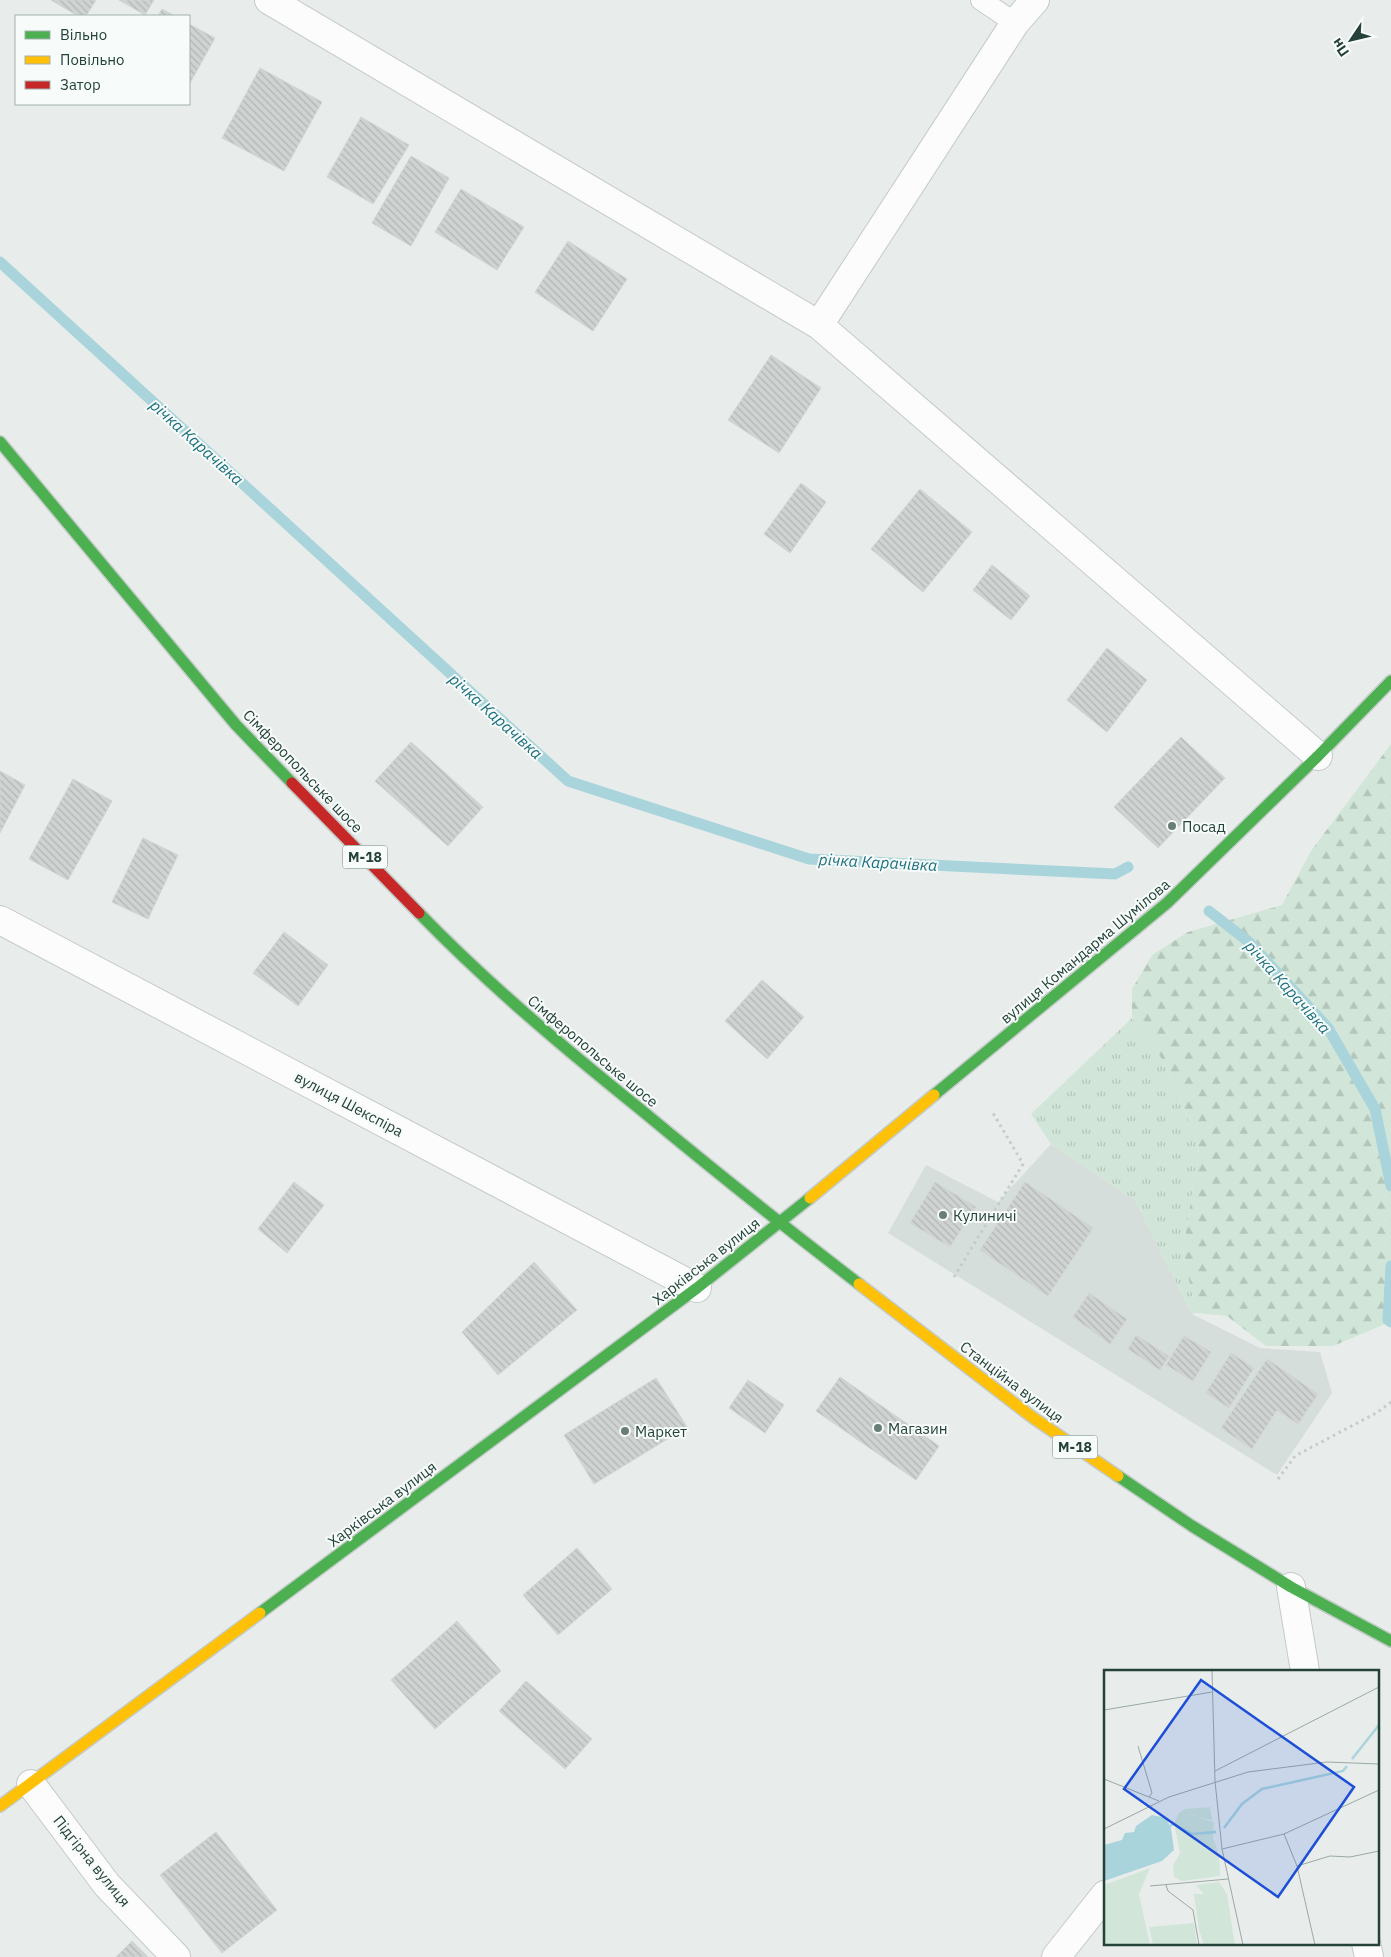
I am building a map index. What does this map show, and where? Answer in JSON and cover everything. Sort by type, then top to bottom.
[{"type":"main road","name":"Сімферопольське шосе","points":[[0,442],[236,725],[462,957],[550,1036],[779,1223]]},
{"type":"main road","name":"вулиця Командарма Шумілова","points":[[779,1223],[1167,904],[1318,756],[1391,681]]},
{"type":"main road","name":"Харківська вулиця","points":[[0,1806],[698,1288],[779,1223]]},
{"type":"main road","name":"Станційна вулиця","points":[[779,1223],[1032,1418],[1192,1526],[1291,1587],[1391,1641]]},
{"type":"street","points":[[269,0],[819,324],[1318,756]]},
{"type":"street","points":[[819,324],[1015,23],[1035,0]]},
{"type":"street","name":"вулиця Шекспіра","points":[[0,920],[698,1288]]},
{"type":"street","points":[[1291,1587],[1305,1670]]},
{"type":"street","name":"Підгірна вулиця","points":[[31,1784],[107,1885],[176,1957]]},
{"type":"street","points":[[1056,1957],[1104,1896]]},
{"type":"street","points":[[1366,1944],[1369,1957]]},
{"type":"lane","points":[[981,0],[1015,23]]},
{"type":"path","points":[[954,1277],[1023,1164],[993,1113]]},
{"type":"path","points":[[1278,1478],[1295,1456],[1378,1412],[1391,1402]]},
{"type":"shaded area","points":[[1051,1144],[1135,1200],[1192,1314],[1260,1348],[1320,1352],[1332,1393],[1277,1475],[888,1233],[926,1165],[998,1202]]},
{"type":"green space","points":[[1391,744],[1391,1312],[1383,1325],[1333,1346],[1266,1346],[1227,1316],[1196,1313],[1183,1251],[1199,1148],[1180,1097],[1160,1056],[1132,1018],[1132,989],[1152,955],[1188,932],[1282,905],[1311,851]]},
{"type":"green space","points":[[1132,1018],[1160,1056],[1180,1097],[1199,1148],[1183,1251],[1196,1313],[1192,1314],[1135,1200],[1051,1144],[1031,1114]]},
{"type":"building","points":[[51,0],[96,0],[87,15],[76,15]]},
{"type":"building","points":[[119,0],[154,0],[145,15]]},
{"type":"building","points":[[162,9],[173,15],[159,15]]},
{"type":"building","points":[[190,25],[215,38],[190,83]]},
{"type":"building","points":[[260,68],[322,102],[284,171],[222,138]]},
{"type":"building","points":[[361,117],[409,145],[373,204],[327,177]]},
{"type":"building","points":[[411,156],[449,178],[411,246],[372,223]]},
{"type":"building","points":[[461,189],[524,227],[497,270],[435,232]]},
{"type":"building","points":[[568,241],[627,279],[593,331],[535,292]]},
{"type":"building","points":[[771,355],[821,388],[779,453],[728,420]]},
{"type":"building","points":[[801,483],[826,502],[790,553],[764,534]]},
{"type":"building","points":[[920,489],[972,532],[923,592],[871,549]]},
{"type":"building","points":[[992,565],[1030,596],[1011,620],[973,590]]},
{"type":"building","points":[[1107,648],[1147,680],[1107,732],[1067,700]]},
{"type":"building","points":[[1181,737],[1225,778],[1158,848],[1114,807]]},
{"type":"building","points":[[411,742],[483,807],[448,846],[375,781]]},
{"type":"building","points":[[0,771],[25,785],[0,833]]},
{"type":"building","points":[[73,779],[112,801],[68,880],[29,859]]},
{"type":"building","points":[[143,838],[178,855],[148,919],[112,902]]},
{"type":"building","points":[[284,932],[328,965],[298,1006],[253,973]]},
{"type":"building","points":[[762,980],[804,1017],[767,1059],[725,1021]]},
{"type":"building","points":[[294,1182],[324,1205],[287,1253],[258,1229]]},
{"type":"building","name":"Кулиничі","points":[[935,1182],[976,1207],[950,1247],[910,1223]]},
{"type":"building","points":[[1025,1182],[1093,1228],[1048,1296],[980,1250]]},
{"type":"building","points":[[534,1262],[577,1310],[498,1375],[462,1332]]},
{"type":"building","points":[[1089,1293],[1127,1319],[1110,1344],[1073,1317]]},
{"type":"building","points":[[1136,1335],[1169,1356],[1160,1370],[1128,1349]]},
{"type":"building","points":[[1184,1336],[1211,1352],[1193,1381],[1166,1365]]},
{"type":"building","points":[[1231,1353],[1254,1368],[1229,1408],[1206,1393]]},
{"type":"building","points":[[1267,1359],[1318,1394],[1298,1424],[1277,1410],[1252,1449],[1221,1428]]},
{"type":"building","name":"Магазин","points":[[840,1377],[939,1446],[916,1480],[816,1411]]},
{"type":"building","name":"Маркет","points":[[656,1378],[687,1427],[594,1484],[564,1435]]},
{"type":"building","points":[[748,1380],[784,1405],[765,1433],[729,1408]]},
{"type":"building","points":[[577,1548],[612,1589],[558,1635],[523,1595]]},
{"type":"building","points":[[457,1621],[501,1671],[435,1729],[391,1680]]},
{"type":"building","points":[[526,1681],[592,1739],[565,1769],[499,1711]]},
{"type":"building","points":[[216,1832],[277,1910],[222,1953],[160,1875]]},
{"type":"building","points":[[132,1941],[148,1957],[116,1957]]},
{"type":"waterway","name":"річка Карачівка","points":[[0,262],[568,781],[809,859],[1115,874],[1128,867]]},
{"type":"waterway","name":"річка Карачівка","points":[[1209,911],[1249,942],[1328,1028],[1375,1109],[1391,1186]]},
{"type":"waterway","name":"річка Карачівка","points":[[1391,1266],[1388,1320],[1391,1322]]},
{"type":"traffic: fast","points":[[0,442],[236,725],[292,783]]},
{"type":"traffic: fast","points":[[934,1095],[1167,903],[1318,756],[1391,681]]},
{"type":"traffic: fast","points":[[419,913],[472,965],[554,1038],[721,1176],[859,1284]]},
{"type":"traffic: fast","points":[[260,1613],[697,1288],[810,1198]]},
{"type":"traffic: fast","points":[[1118,1476],[1192,1526],[1291,1587],[1391,1641]]},
{"type":"traffic: slow","points":[[810,1198],[934,1095]]},
{"type":"traffic: slow","points":[[859,1284],[1032,1417],[1118,1476]]},
{"type":"traffic: slow","points":[[0,1806],[260,1613]]},
{"type":"traffic: jam","points":[[292,783],[419,913]]},
{"type":"place","name":"Посад","points":[[1172,826]]},
{"type":"place","name":"Кулиничі","points":[[943,1215]]},
{"type":"place","name":"Магазин","points":[[878,1428]]},
{"type":"place","name":"Маркет","points":[[625,1431]]}]
